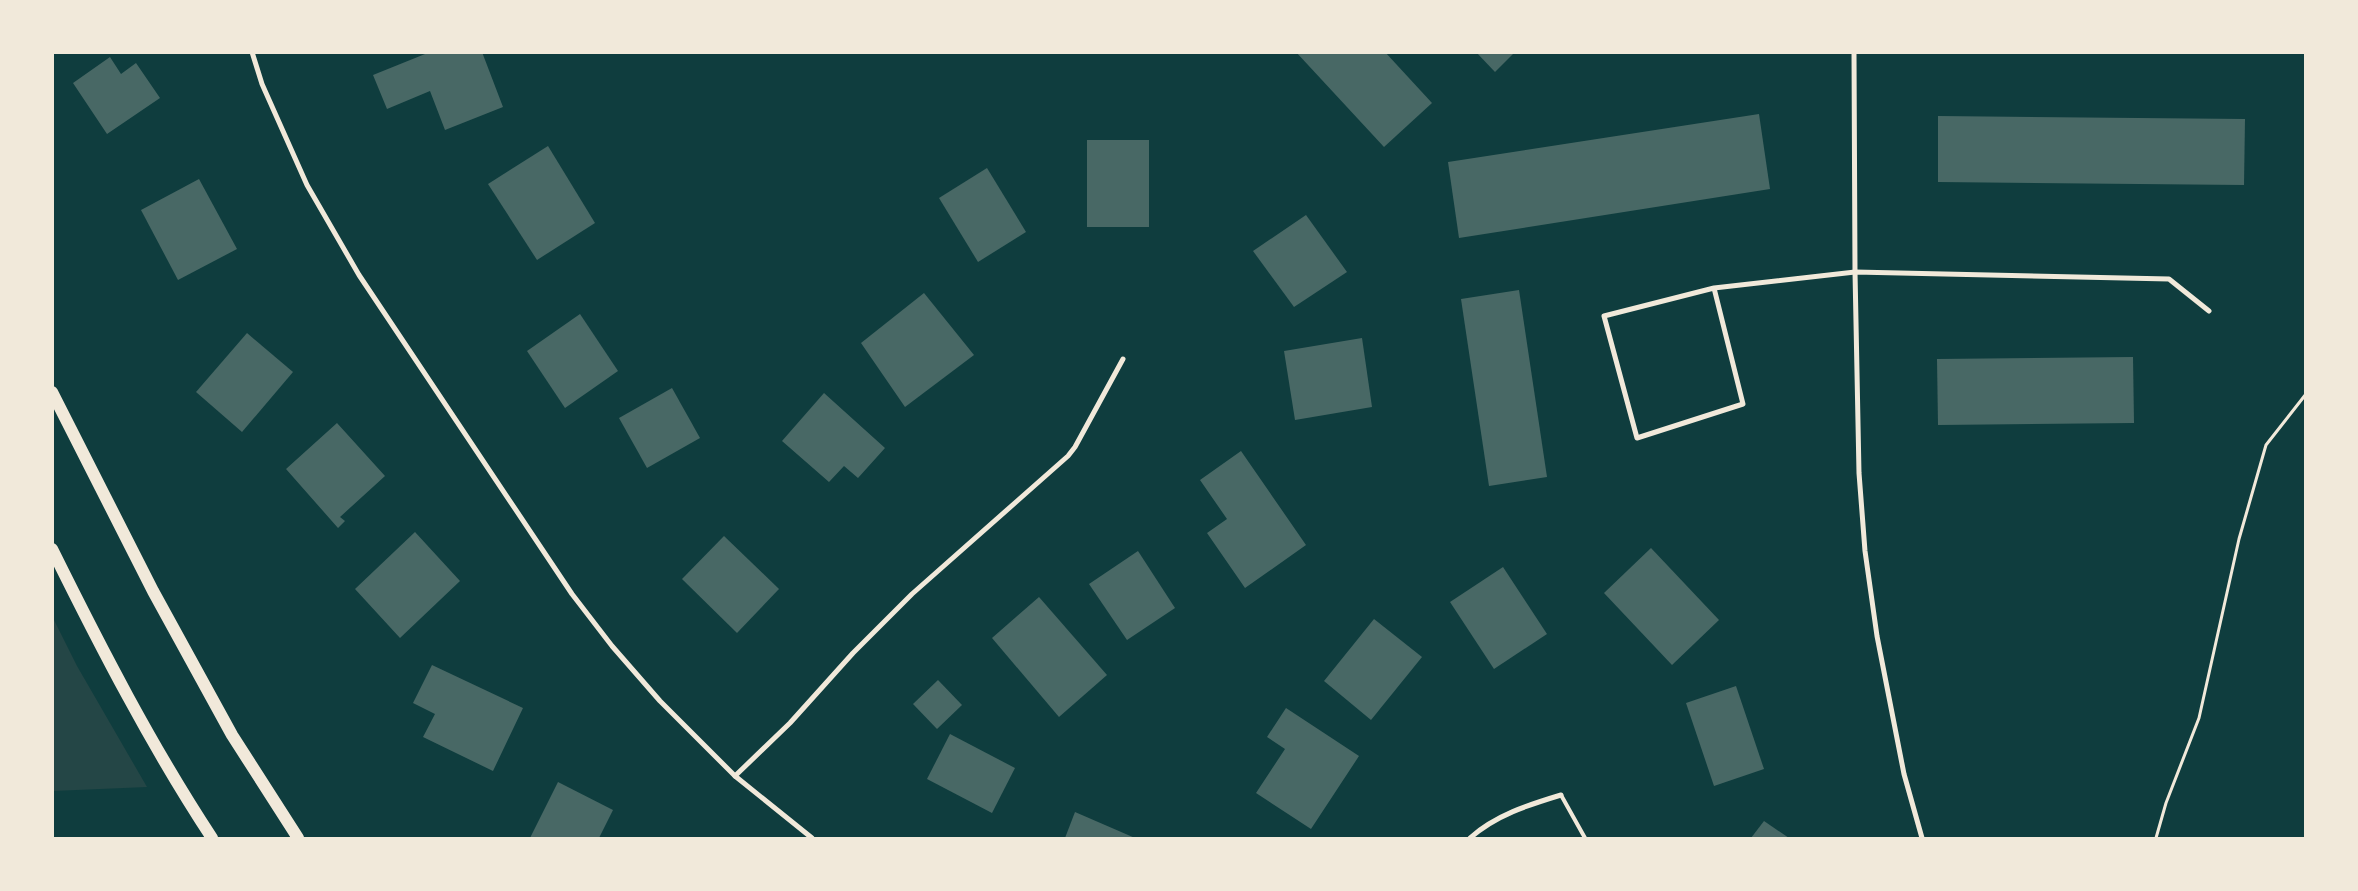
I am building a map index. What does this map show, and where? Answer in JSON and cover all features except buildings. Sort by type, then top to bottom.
[{"type":"main road","points":[[52,392],[153,591],[232,735],[298,838]]},
{"type":"main road","points":[[52,549],[80,605],[181,791],[212,838]]},
{"type":"street","points":[[252,52],[262,84],[306,185],[359,275],[566,586],[612,646],[660,701],[735,776],[812,838]]},
{"type":"street","points":[[1854,52],[1855,272],[1859,473],[1865,551],[1878,636],[1904,774],[1922,838]]},
{"type":"street","points":[[1714,288],[1743,404],[1637,438],[1604,316],[1714,288],[1855,272],[2169,279],[2210,311]]},
{"type":"street","points":[[735,776],[790,723],[853,653],[912,594],[1068,456],[1076,447],[1123,359]]},
{"type":"street","points":[[1470,838],[1502,816],[1525,806],[1560,795]]},
{"type":"lane","points":[[1560,795],[1585,838]]},
{"type":"path","points":[[2156,838],[2166,803],[2199,718],[2239,539],[2266,445],[2306,394]]},
{"type":"shaded area","points":[[53,618],[77,666],[147,787],[53,791]]}]
